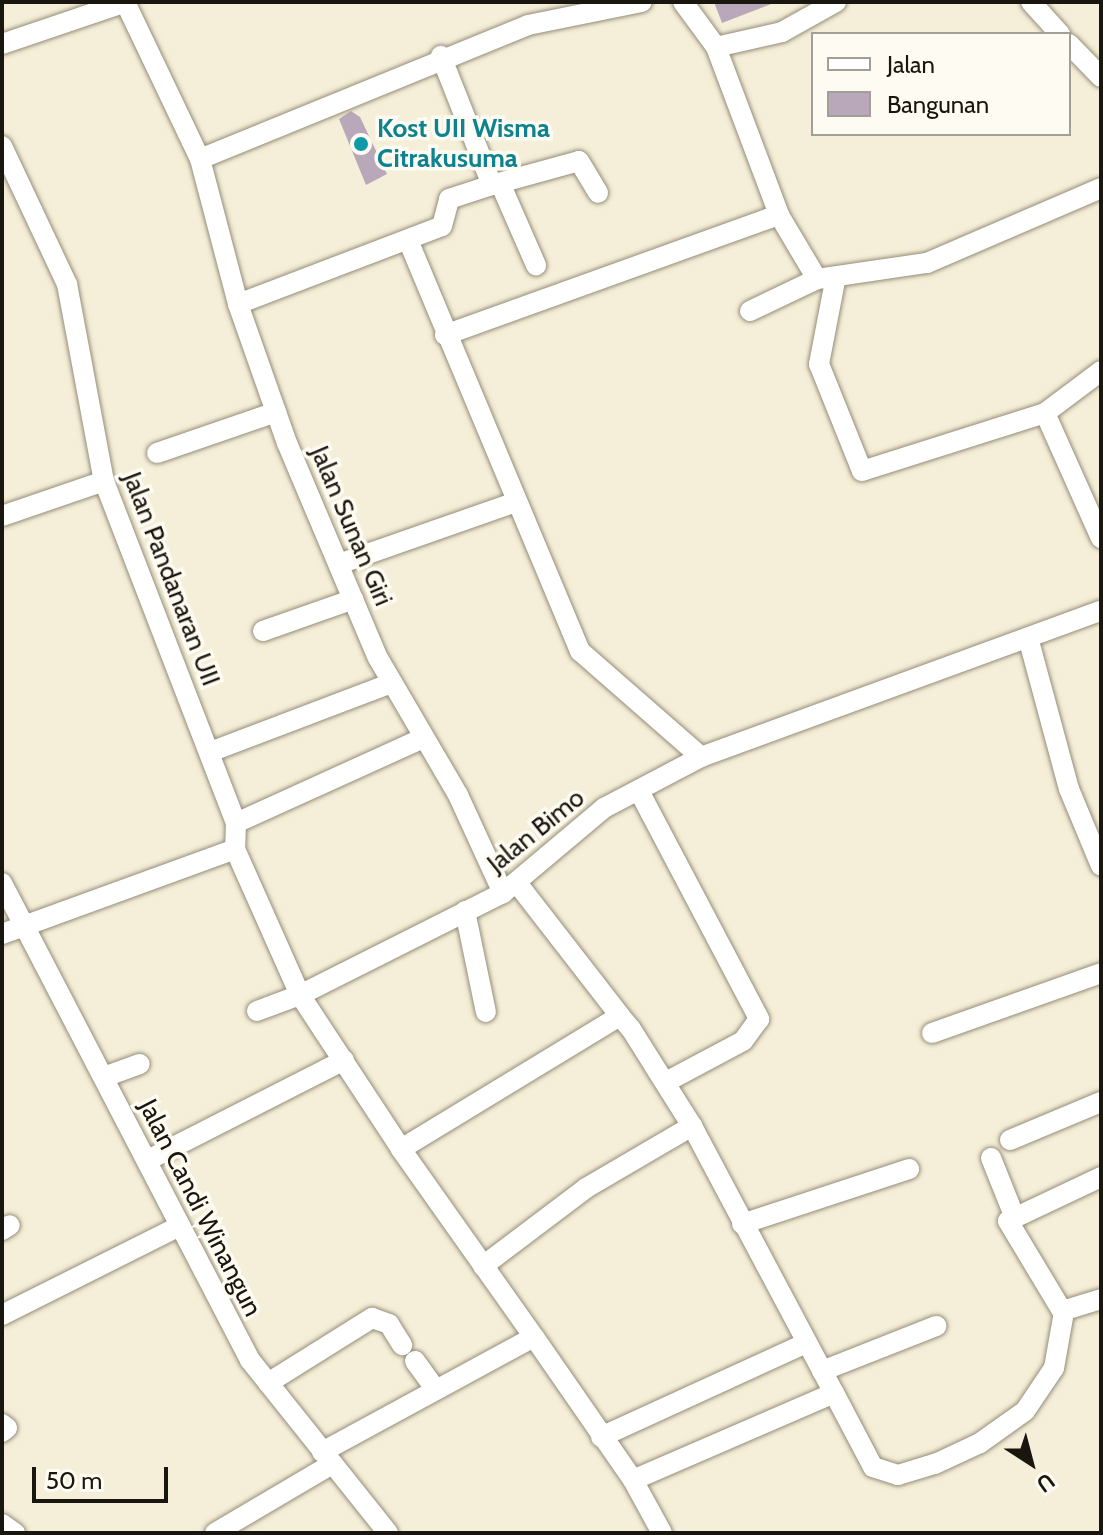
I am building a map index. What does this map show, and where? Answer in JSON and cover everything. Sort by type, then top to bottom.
[{"type":"street","points":[[200,159],[441,56],[565,7],[642,2]]},
{"type":"street","points":[[683,2],[716,47],[779,215],[826,280],[819,364],[862,471],[1045,413],[1101,371]]},
{"type":"street","points":[[716,47],[782,32],[836,2]]},
{"type":"street","points":[[1031,2],[1058,32]]},
{"type":"street","points":[[2,44],[126,4]]},
{"type":"street","name":"Jalan Sunan Giri","points":[[126,4],[200,159],[238,304],[276,412],[392,683],[421,739],[458,795],[510,888],[620,1016],[666,1082],[873,1467],[898,1475],[935,1464],[980,1443],[1025,1411],[1054,1368],[1064,1312]]},
{"type":"street","points":[[1071,45],[1093,58],[1101,77]]},
{"type":"street","points":[[441,56],[496,184],[536,265]]},
{"type":"street","name":"Jalan Pandanaran UII","points":[[2,146],[67,284],[104,481],[236,823],[235,849]]},
{"type":"street","points":[[238,304],[442,226],[454,195],[579,161],[598,193]]},
{"type":"street","points":[[750,311],[826,280],[927,263],[1101,188]]},
{"type":"street","points":[[445,335],[779,215]]},
{"type":"street","points":[[408,240],[513,503],[587,661],[701,757]]},
{"type":"street","points":[[157,453],[276,412]]},
{"type":"street","points":[[1045,413],[1101,538]]},
{"type":"street","points":[[2,516],[104,481]]},
{"type":"street","points":[[339,564],[513,503]]},
{"type":"street","points":[[263,631],[354,599]]},
{"type":"street","name":"Jalan Bimo","points":[[257,1011],[300,995],[510,888],[553,846],[639,791],[701,757],[1029,641],[1101,611]]},
{"type":"street","points":[[1029,641],[1069,789],[1101,866]]},
{"type":"street","points":[[210,752],[392,683]]},
{"type":"street","points":[[236,823],[421,739]]},
{"type":"street","points":[[639,791],[759,1019],[743,1041],[666,1082]]},
{"type":"street","points":[[2,934],[235,849],[300,995],[401,1149],[633,1480],[662,1533]]},
{"type":"street","name":"Jalan Candi Winangun","points":[[2,883],[26,923],[180,1226],[268,1383],[388,1533]]},
{"type":"street","points":[[465,911],[486,1012]]},
{"type":"street","points":[[932,1033],[1101,973]]},
{"type":"street","points":[[401,1149],[620,1016]]},
{"type":"street","points":[[148,1160],[344,1060]]},
{"type":"street","points":[[104,1077],[140,1064]]},
{"type":"street","points":[[1010,1140],[1101,1102]]},
{"type":"street","points":[[483,1266],[586,1188],[692,1126]]},
{"type":"street","points":[[991,1158],[1013,1213],[1009,1229],[1064,1312],[1101,1299]]},
{"type":"street","points":[[742,1224],[909,1169]]},
{"type":"street","points":[[1013,1213],[1101,1177]]},
{"type":"street","points":[[2,1315],[180,1226]]},
{"type":"street","points":[[268,1383],[372,1318],[389,1324],[435,1389]]},
{"type":"street","points":[[822,1371],[936,1326]]},
{"type":"street","points":[[215,1533],[435,1389],[534,1337]]},
{"type":"street","points":[[601,1437],[806,1343]]},
{"type":"street","points":[[633,1480],[834,1393]]},
{"type":"street","points":[[2,1424],[7,1428],[2,1432]]},
{"type":"street","points":[[2,1524],[15,1533]]},
{"type":"building","points":[[714,2],[774,2],[774,3],[722,23]]},
{"type":"building","name":"Kost UII Wisma Citrakusuma","points":[[351,111],[360,117],[387,174],[366,185],[339,119]]},
{"type":"place","name":"Kost UII Wisma Citrakusuma","points":[[361,144]]}]
